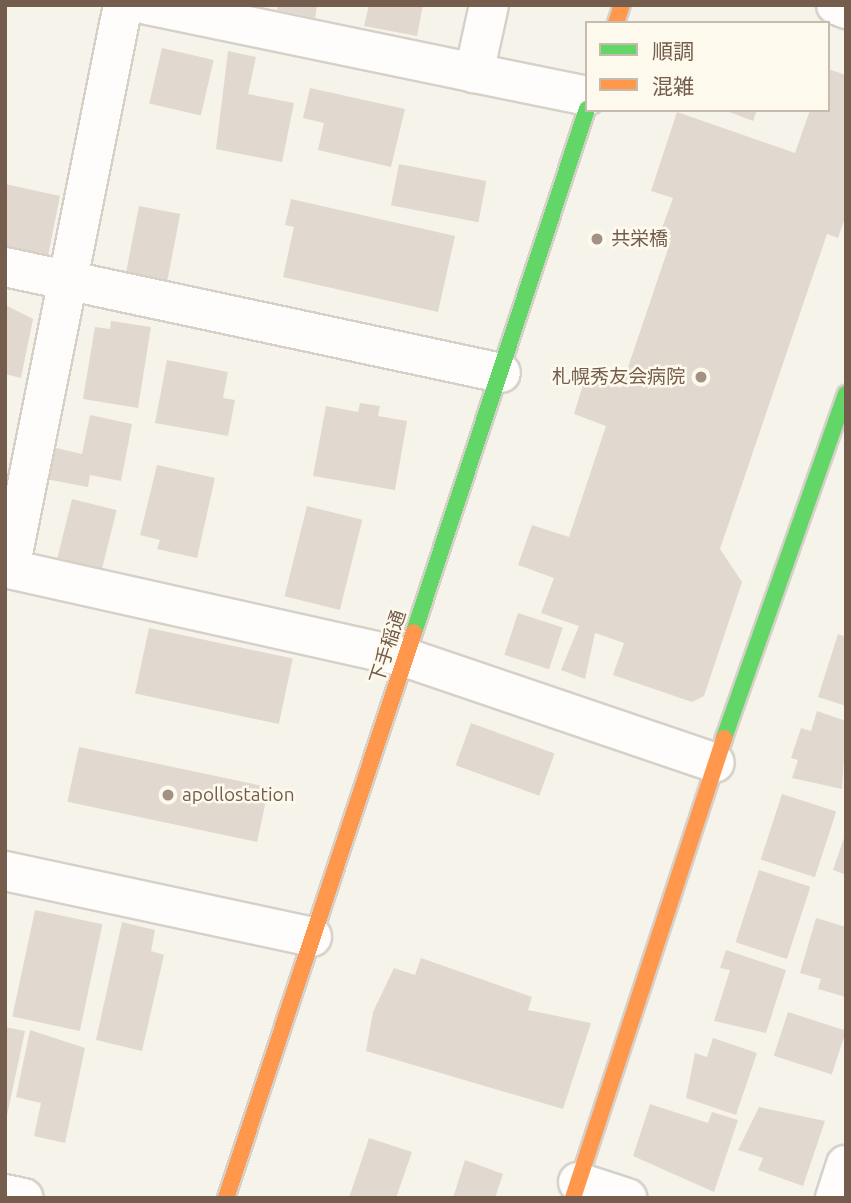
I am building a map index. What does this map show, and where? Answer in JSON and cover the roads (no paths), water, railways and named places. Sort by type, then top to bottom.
[{"type":"main road","name":"下手稲通","points":[[226,1198],[586,112]]},
{"type":"main road","points":[[575,1190],[715,763],[846,394]]},
{"type":"street","points":[[123,5],[64,279],[8,568],[407,658],[715,763]]},
{"type":"street","points":[[147,5],[585,96]]},
{"type":"street","points":[[474,73],[489,5]]},
{"type":"street","points":[[836,5],[846,9]]},
{"type":"street","points":[[5,267],[500,373]]},
{"type":"street","points":[[5,871],[312,937]]},
{"type":"street","points":[[835,1198],[846,1165]]},
{"type":"street","points":[[575,1190],[627,1198]]},
{"type":"street","points":[[5,1194],[24,1198]]},
{"type":"place","name":"共栄橋","points":[[597,239]]},
{"type":"place","name":"札幌秀友会病院","points":[[701,377]]},
{"type":"place","name":"apollostation","points":[[168,795]]}]
